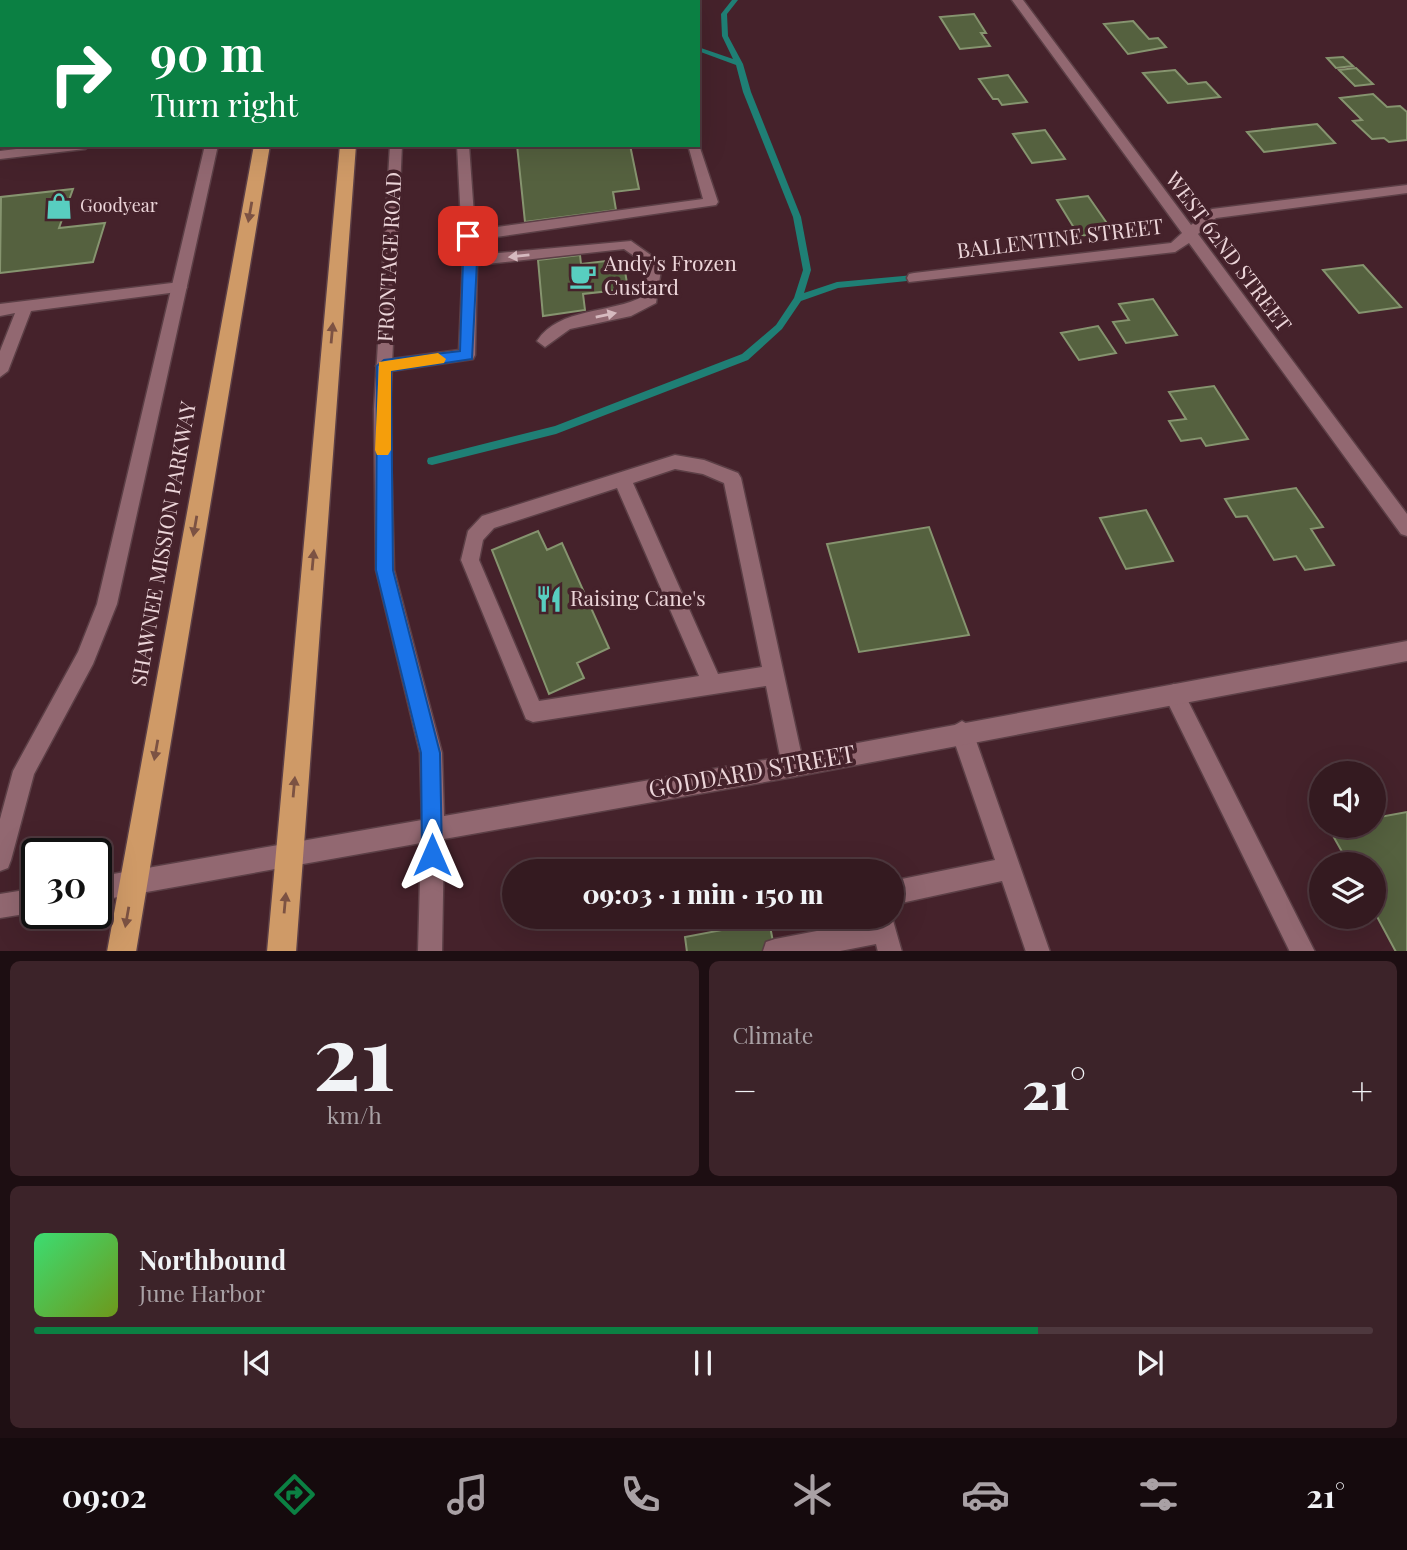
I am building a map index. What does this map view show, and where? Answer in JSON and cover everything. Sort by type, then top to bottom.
[{"type":"highway","name":"SHAWNEE MISSION PARKWAY","points":[[121,951],[262,147]]},
{"type":"highway","points":[[281,951],[348,147]]},
{"type":"street","name":"WEST 62ND STREET","points":[[1017,0],[1407,528]]},
{"type":"street","points":[[0,155],[68,147]]},
{"type":"street","points":[[0,860],[24,771],[86,657],[107,604],[212,147]]},
{"type":"street","name":"FRONTAGE ROAD","points":[[396,147],[384,366],[385,570],[430,753],[433,829],[430,951]]},
{"type":"street","points":[[384,366],[467,355],[470,261],[463,147]]},
{"type":"street","points":[[468,236],[711,202],[695,147]]},
{"type":"street","name":"BALLENTINE STREET","points":[[914,278],[1175,247],[1212,214],[1407,189]]},
{"type":"street","points":[[470,261],[626,244],[655,263],[651,299],[631,310],[565,324],[545,341]]},
{"type":"street","points":[[0,310],[180,287]]},
{"type":"street","points":[[0,371],[24,306]]},
{"type":"street","points":[[773,675],[533,712],[470,560],[474,537],[488,522],[675,462],[705,467],[732,478],[793,766]]},
{"type":"street","points":[[622,478],[712,684]]},
{"type":"street","name":"GODDARD STREET","points":[[112,886],[793,766],[962,732],[1407,651]]},
{"type":"street","points":[[1174,694],[1303,951]]},
{"type":"street","points":[[962,732],[1038,951]]},
{"type":"street","points":[[904,890],[1009,867]]},
{"type":"street","points":[[0,906],[21,903]]},
{"type":"street","points":[[775,951],[885,933]]},
{"type":"building","points":[[974,14],[986,33],[981,33],[990,46],[960,49],[940,17]]},
{"type":"building","points":[[1133,21],[1149,39],[1158,38],[1166,47],[1128,54],[1104,24]]},
{"type":"building","points":[[1343,57],[1353,66],[1336,68],[1327,58]]},
{"type":"building","points":[[1356,68],[1373,84],[1355,86],[1339,70]]},
{"type":"building","points":[[1175,70],[1188,84],[1206,82],[1220,97],[1168,103],[1143,73]]},
{"type":"building","points":[[1008,75],[1027,102],[1002,105],[998,99],[993,99],[979,79]]},
{"type":"building","points":[[1373,94],[1387,107],[1400,106],[1407,112],[1407,140],[1389,142],[1384,138],[1372,139],[1353,121],[1362,120],[1340,98]]},
{"type":"building","points":[[1317,124],[1335,143],[1264,152],[1247,132]]},
{"type":"building","points":[[1045,130],[1065,159],[1032,163],[1013,134]]},
{"type":"building","points":[[517,147],[630,147],[639,189],[613,192],[616,210],[525,222]]},
{"type":"building","points":[[73,189],[59,228],[105,223],[93,262],[0,273],[1,197]]},
{"type":"building","points":[[1088,196],[1113,232],[1079,236],[1057,200]]},
{"type":"building","name":"Andy's Frozen Custard","points":[[580,255],[581,264],[623,259],[628,289],[583,294],[585,310],[543,316],[538,260]]},
{"type":"building","points":[[1363,265],[1401,307],[1359,313],[1323,270]]},
{"type":"building","points":[[1153,299],[1177,335],[1126,343],[1113,322],[1129,320],[1119,304]]},
{"type":"building","points":[[1098,326],[1116,353],[1079,360],[1061,333]]},
{"type":"building","points":[[1214,386],[1248,439],[1206,446],[1201,438],[1181,441],[1169,421],[1186,419],[1169,392]]},
{"type":"building","points":[[1296,488],[1323,527],[1311,529],[1334,565],[1305,570],[1296,556],[1274,560],[1247,516],[1236,517],[1225,499]]},
{"type":"building","points":[[1146,510],[1173,561],[1126,569],[1100,518]]},
{"type":"building","points":[[929,527],[969,635],[859,652],[827,544]]},
{"type":"building","name":"Raising Cane's","points":[[538,531],[547,550],[562,543],[609,648],[577,663],[584,678],[549,694],[492,550]]},
{"type":"building","points":[[1407,812],[1407,951],[1395,951],[1384,929],[1386,929],[1386,852],[1342,852],[1334,838],[1386,838],[1386,816]]},
{"type":"building","points":[[727,929],[771,929],[775,951],[687,951],[685,937]]},
{"type":"waterway","points":[[735,0],[724,14],[725,36],[739,64]]},
{"type":"waterway","points":[[700,50],[739,64]]},
{"type":"waterway","points":[[739,64],[747,92],[797,217],[807,270],[798,299]]},
{"type":"waterway","points":[[798,299],[837,285],[914,278]]},
{"type":"waterway","points":[[432,461],[556,430],[745,357],[779,327],[798,299]]},
{"type":"slow traffic","points":[[383,450],[384,366],[438,359]]},
{"type":"place","name":"Goodyear","points":[[59,206]]},
{"type":"place","name":"Andy's Frozen Custard","points":[[583,276]]},
{"type":"place","name":"Raising Cane's","points":[[549,599]]},
{"type":"route","points":[[432,855],[430,753],[385,570],[382,409],[384,366],[467,355],[470,261],[468,236]]}]
